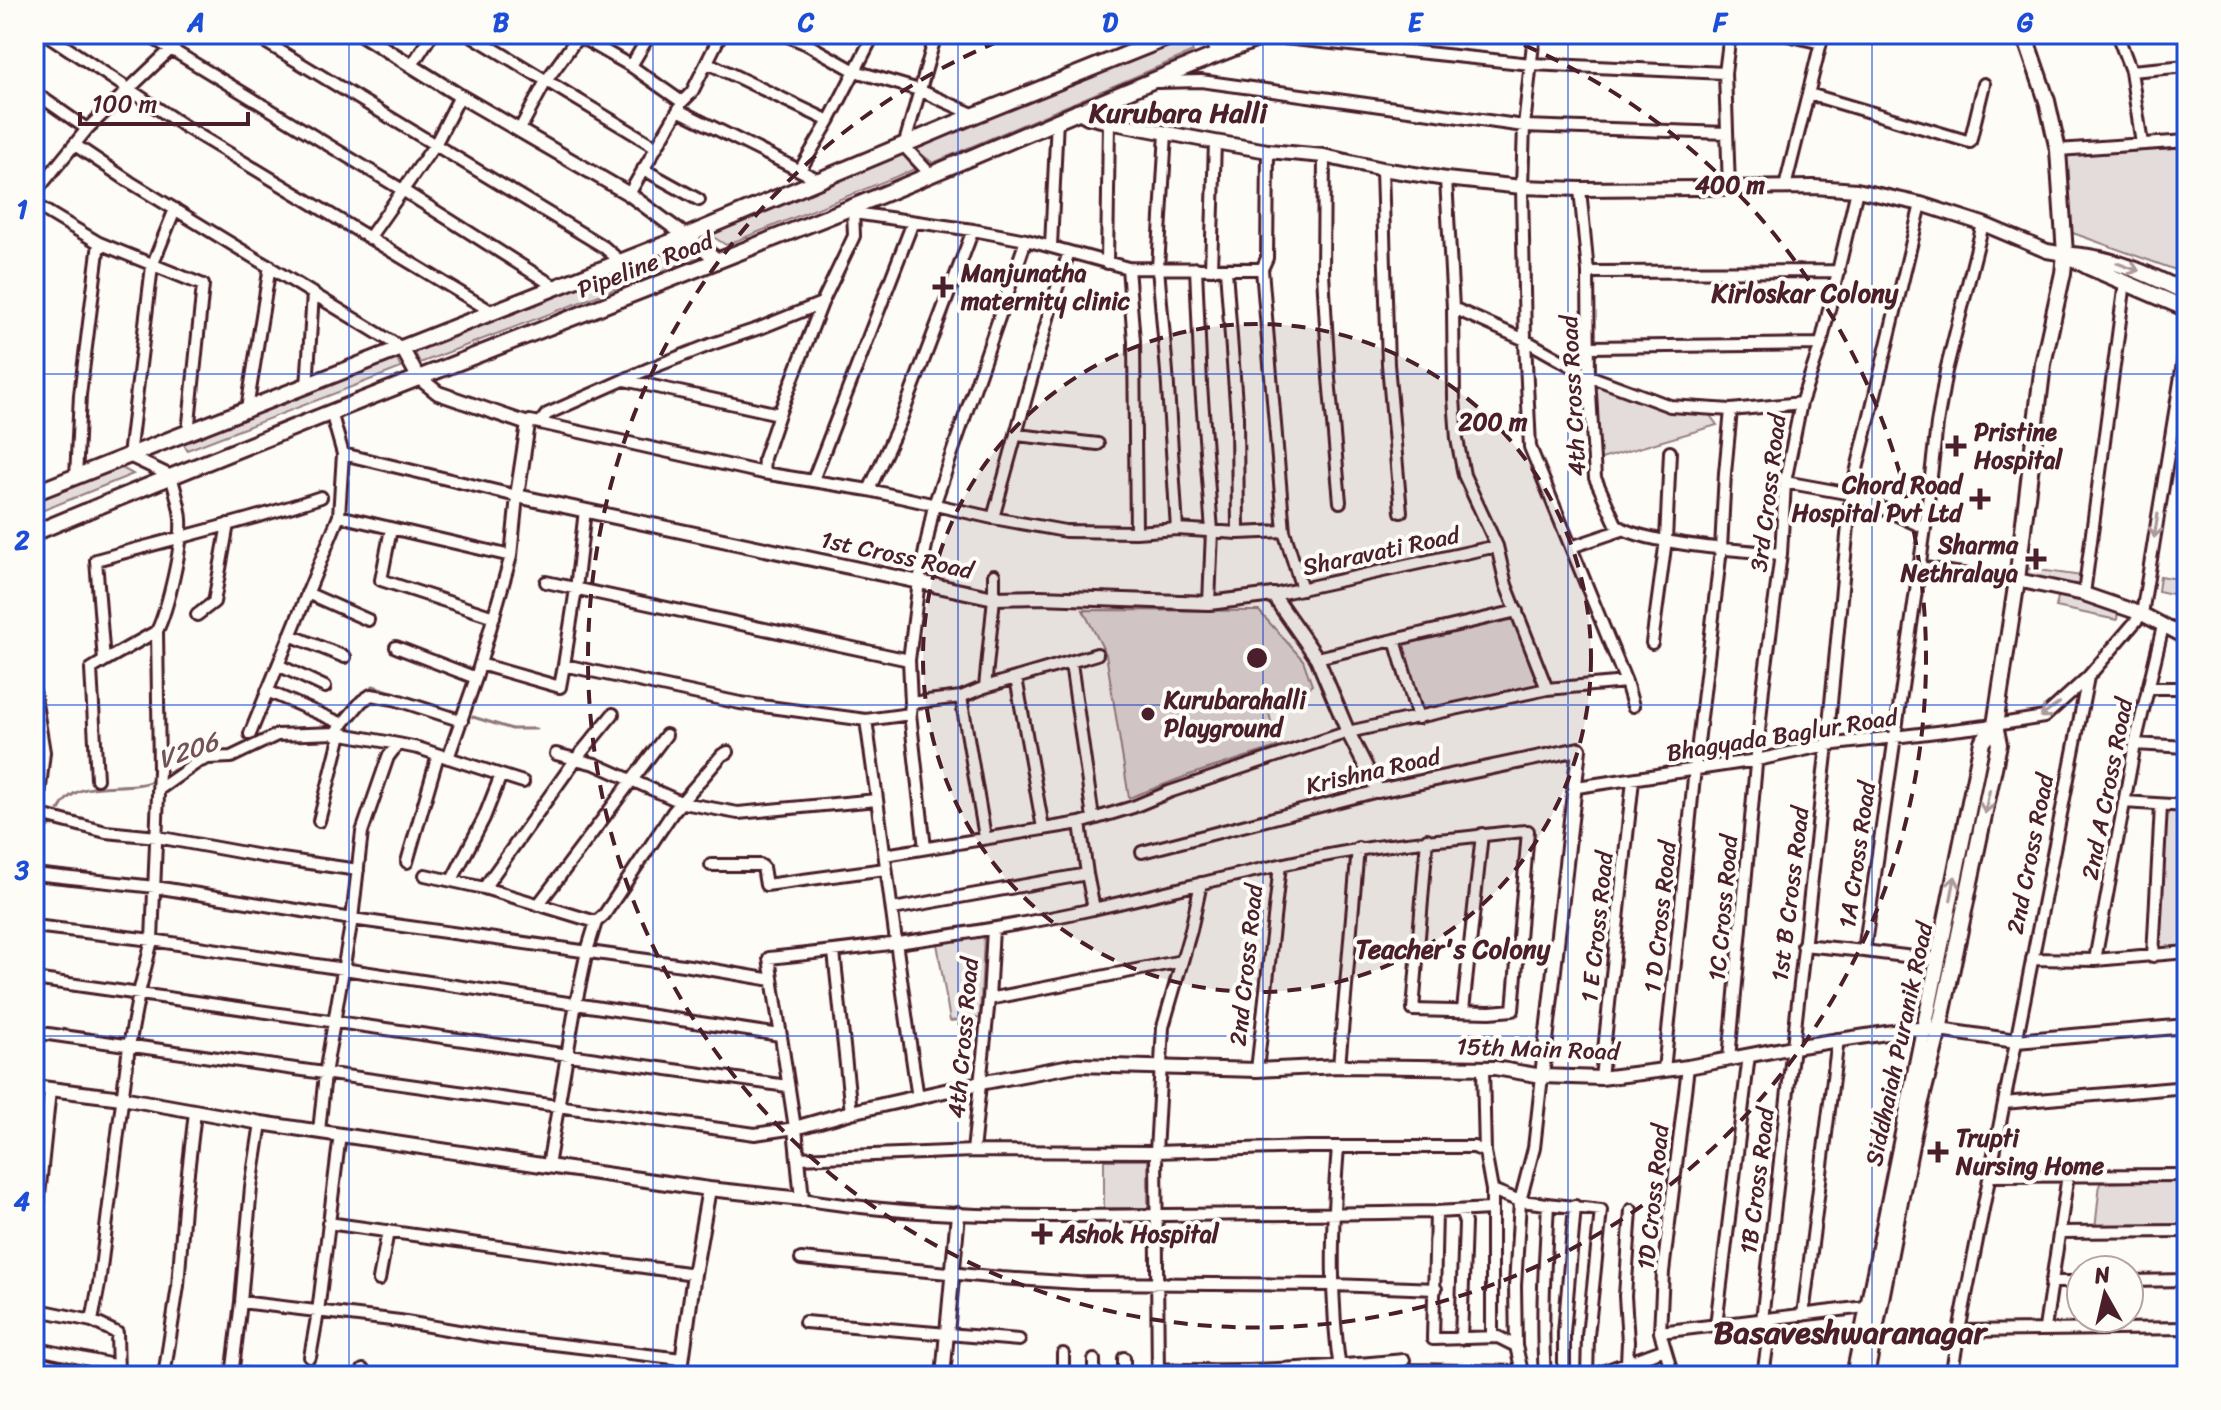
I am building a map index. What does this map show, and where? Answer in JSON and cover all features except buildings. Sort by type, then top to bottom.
[{"type":"main road","name":"Pipeline Road","points":[[34,493],[557,288],[1177,34]]},
{"type":"main road","name":"Siddhaiah Puranik Road","points":[[1854,1376],[1874,1306],[1932,1029],[1999,744],[1995,725],[2017,582],[2043,364],[2063,273],[2065,254],[2058,150],[2047,101],[2024,34]]},
{"type":"main road","name":"Pipeline Road","points":[[34,533],[418,377],[853,210],[1057,119],[1268,35]]},
{"type":"main road","points":[[2065,254],[2187,309]]},
{"type":"main road","points":[[2065,254],[2091,256],[2127,265],[2187,293]]},
{"type":"main road","name":"Siddhaiah Puranik Road","points":[[1932,1029],[1938,960],[1982,742],[1995,725]]},
{"type":"main road","name":"Siddhaiah Puranik Road","points":[[1866,1376],[1874,1306]]},
{"type":"street","points":[[46,34],[187,128],[494,313]]},
{"type":"street","points":[[146,34],[557,288]]},
{"type":"street","points":[[252,34],[436,143],[604,247],[621,262]]},
{"type":"street","points":[[361,34],[377,38],[460,96],[629,194],[718,260]]},
{"type":"street","points":[[412,65],[432,34]]},
{"type":"street","points":[[469,34],[656,147]]},
{"type":"street","points":[[631,66],[650,34]]},
{"type":"street","points":[[629,194],[692,92],[721,34]]},
{"type":"street","points":[[783,34],[807,38],[855,71],[919,90],[975,115]]},
{"type":"street","points":[[800,170],[874,34]]},
{"type":"street","points":[[931,175],[904,146],[936,34]]},
{"type":"street","points":[[1210,34],[1218,54]]},
{"type":"street","points":[[1534,34],[1524,126],[1522,187],[1530,447],[1633,706]]},
{"type":"street","points":[[1729,188],[1725,73],[1730,34]]},
{"type":"street","points":[[1784,34],[1822,38],[1785,187]]},
{"type":"street","points":[[2117,34],[2131,71],[2142,144]]},
{"type":"street","points":[[520,129],[546,81],[578,35],[631,66],[681,106],[821,181]]},
{"type":"street","points":[[1268,35],[1531,64],[1725,73]]},
{"type":"street","points":[[34,194],[87,129],[171,49]]},
{"type":"street","points":[[708,63],[829,121]]},
{"type":"street","points":[[2131,71],[2187,66]]},
{"type":"street","points":[[1150,83],[1201,81],[1524,126],[1727,133]]},
{"type":"street","points":[[1809,94],[1970,142],[1984,84]]},
{"type":"street","points":[[369,238],[436,143],[460,96]]},
{"type":"street","points":[[36,97],[87,129]]},
{"type":"street","points":[[1077,111],[1109,122],[1215,142],[1324,156],[1446,179],[1522,187],[1857,190],[1921,204],[1983,224],[2047,251],[2065,254]]},
{"type":"street","points":[[1051,246],[1057,119]]},
{"type":"street","points":[[1107,263],[1109,122]]},
{"type":"street","points":[[1166,133],[1158,268],[1177,529]]},
{"type":"street","points":[[2058,150],[2187,141]]},
{"type":"street","points":[[1211,269],[1215,142]]},
{"type":"street","points":[[75,145],[130,182],[402,348],[418,377],[438,393],[534,423],[763,473],[869,490],[1065,531],[1284,531]]},
{"type":"street","points":[[1268,151],[1267,258],[1262,269],[1284,531],[1302,589]]},
{"type":"street","points":[[1324,156],[1323,273],[1340,502]]},
{"type":"street","points":[[643,169],[699,200]]},
{"type":"street","points":[[1382,169],[1388,364],[1401,512]]},
{"type":"street","points":[[1446,179],[1454,398],[1459,451],[1464,475],[1497,546],[1506,585],[1547,689]]},
{"type":"street","name":"4th Cross Road","points":[[1580,189],[1588,272],[1588,347],[1595,478],[1616,524],[1622,530]]},
{"type":"street","name":"3rd Cross Road","points":[[1757,760],[1781,554],[1785,482],[1801,403],[1821,344],[1857,190]]},
{"type":"street","points":[[34,204],[99,243],[203,285],[188,433]]},
{"type":"street","name":"1st B Cross Road","points":[[1793,1047],[1851,494],[1921,204]]},
{"type":"street","points":[[92,1321],[129,1046],[152,940],[158,782],[157,631],[163,619],[182,536],[181,516],[171,476],[129,456],[152,266],[175,209]]},
{"type":"street","points":[[763,473],[764,458],[779,414],[822,303],[854,236],[853,210],[1026,240],[1128,268],[1262,269]]},
{"type":"street","points":[[813,480],[913,222]]},
{"type":"street","name":"1A Cross Road","points":[[1938,960],[1864,951],[1937,424],[1946,371],[1983,224]]},
{"type":"street","points":[[869,490],[900,422],[973,230]]},
{"type":"street","points":[[925,848],[910,708],[909,660],[919,581],[934,505],[1026,240]]},
{"type":"street","points":[[76,478],[80,395],[99,243]]},
{"type":"street","points":[[993,518],[1069,252]]},
{"type":"street","points":[[247,409],[270,266]]},
{"type":"street","points":[[1128,268],[1134,341],[1136,532]]},
{"type":"street","points":[[1196,268],[1212,531],[1209,603]]},
{"type":"street","points":[[1226,270],[1237,417],[1238,533]]},
{"type":"street","points":[[1588,272],[1839,271]]},
{"type":"street","points":[[2084,594],[2125,282]]},
{"type":"street","points":[[307,387],[313,293]]},
{"type":"street","points":[[407,862],[443,757],[462,721],[494,617],[511,556],[517,496],[534,423],[547,414],[699,349],[822,303]]},
{"type":"street","points":[[1453,308],[1525,340],[1589,376],[1670,406],[1731,410],[1801,403]]},
{"type":"street","points":[[2142,614],[2187,339]]},
{"type":"street","points":[[1588,347],[1821,344]]},
{"type":"street","points":[[625,380],[779,414]]},
{"type":"street","name":"1 D Cross Road","points":[[1664,1070],[1721,549],[1731,410]]},
{"type":"street","points":[[250,734],[339,516],[343,454],[331,412]]},
{"type":"street","points":[[1017,435],[1098,444]]},
{"type":"street","points":[[1652,643],[1666,540],[1670,452]]},
{"type":"street","points":[[343,454],[517,496]]},
{"type":"street","points":[[1785,482],[1851,494],[1925,528]]},
{"type":"street","name":"1st Cross Road","points":[[517,496],[994,598],[1209,603],[1273,595]]},
{"type":"street","points":[[104,661],[96,560],[275,513],[321,497]]},
{"type":"street","points":[[480,664],[560,687],[585,510]]},
{"type":"street","points":[[339,516],[511,556]]},
{"type":"street","points":[[197,615],[214,602],[228,524]]},
{"type":"street","points":[[391,529],[381,580],[494,617]]},
{"type":"street","points":[[1571,547],[1622,530],[1721,549],[1781,554]]},
{"type":"street","name":"Sharavati Road","points":[[1273,595],[1497,546]]},
{"type":"street","points":[[1919,567],[2084,594],[2142,614],[2183,637],[2187,620]]},
{"type":"street","points":[[985,687],[994,575]]},
{"type":"street","points":[[546,582],[909,660]]},
{"type":"street","points":[[307,593],[368,620]]},
{"type":"street","points":[[1273,595],[1317,658],[1348,732],[1378,791]]},
{"type":"street","points":[[1317,658],[1517,611]]},
{"type":"street","name":"Bhagyada Baglur Road","points":[[1577,787],[1757,760],[1827,745],[2044,717],[2088,677],[2142,614]]},
{"type":"street","name":"2nd A Cross Road","points":[[2095,960],[2135,744],[2163,626]]},
{"type":"street","points":[[97,779],[91,669],[157,631]]},
{"type":"street","points":[[290,635],[345,657]]},
{"type":"street","points":[[1395,640],[1418,718]]},
{"type":"street","points":[[396,647],[476,678]]},
{"type":"street","points":[[564,665],[740,703],[866,720],[961,697],[1097,654]]},
{"type":"street","points":[[1071,663],[1093,818]]},
{"type":"street","points":[[278,665],[325,687]]},
{"type":"street","name":"2nd Cross Road","points":[[1951,1376],[2088,677]]},
{"type":"street","points":[[1016,678],[1043,828]]},
{"type":"street","points":[[885,855],[1080,823],[1348,732],[1547,689],[1626,682]]},
{"type":"street","points":[[2148,688],[2187,688]]},
{"type":"street","points":[[34,691],[44,752],[36,815],[106,832],[157,837],[358,870]]},
{"type":"street","points":[[267,691],[339,731]]},
{"type":"street","points":[[319,821],[339,731],[362,701],[371,695],[394,699],[462,721]]},
{"type":"street","points":[[961,697],[985,837]]},
{"type":"street","points":[[484,888],[576,759],[613,714]]},
{"type":"street","points":[[866,720],[918,1098]]},
{"type":"street","points":[[158,782],[208,758],[231,757],[277,735],[339,731],[398,744],[523,782]]},
{"type":"street","points":[[538,905],[666,735]]},
{"type":"street","points":[[319,1131],[325,1074],[352,919],[362,832],[388,757],[398,744]]},
{"type":"street","points":[[2135,744],[2187,747]]},
{"type":"street","name":"Krishna Road","points":[[1142,852],[1378,791],[1579,749],[1577,787]]},
{"type":"street","points":[[548,1166],[576,1003],[596,922],[604,915],[673,812],[728,752]]},
{"type":"street","points":[[556,754],[595,764],[683,803],[738,813],[877,800]]},
{"type":"street","name":"1C Cross Road","points":[[1729,1059],[1757,760]]},
{"type":"street","points":[[452,880],[484,818],[501,775]]},
{"type":"street","name":"1 E Cross Road","points":[[1601,1078],[1633,780]]},
{"type":"street","points":[[1201,883],[1163,1027],[1155,1215],[1158,1372],[1340,1371],[1407,1365],[1523,1374],[1516,1346],[1515,1286],[1520,1201],[1534,1148],[1577,787]]},
{"type":"street","points":[[2124,802],[2187,806]]},
{"type":"street","points":[[2153,956],[2161,806]]},
{"type":"street","points":[[1080,823],[1094,909]]},
{"type":"street","points":[[802,1199],[795,1128],[769,958],[895,945],[993,929],[1358,848],[1427,839],[1528,831],[1513,1010],[1413,1010],[1427,839]]},
{"type":"street","points":[[1463,1010],[1482,834]]},
{"type":"street","points":[[1339,1066],[1358,848]]},
{"type":"street","points":[[711,865],[760,865],[766,885],[885,869]]},
{"type":"street","name":"2nd Cross Road","points":[[1257,1070],[1280,865]]},
{"type":"street","points":[[34,874],[155,887],[772,980]]},
{"type":"street","points":[[893,909],[1087,874]]},
{"type":"street","points":[[425,875],[484,888],[596,922]]},
{"type":"street","points":[[34,926],[152,940],[780,1035]]},
{"type":"street","name":"4th Cross Road","points":[[973,1151],[993,929]]},
{"type":"street","points":[[1803,945],[1864,951]]},
{"type":"street","points":[[834,952],[851,1112]]},
{"type":"street","points":[[2032,959],[2095,960],[2187,952]]},
{"type":"street","points":[[989,999],[1182,961]]},
{"type":"street","points":[[34,979],[787,1086]]},
{"type":"street","name":"15th Main Road","points":[[795,1128],[980,1083],[1076,1065],[1257,1070],[1339,1066],[1483,1068],[1542,1076],[1601,1078],[1688,1067],[1838,1039],[1932,1029],[2016,1041],[2187,1026]]},
{"type":"street","points":[[34,1032],[755,1134],[795,1128]]},
{"type":"street","points":[[1803,1315],[1838,1039]]},
{"type":"street","name":"1B Cross Road","points":[[1760,1375],[1793,1047]]},
{"type":"street","points":[[1716,1325],[1749,1055]]},
{"type":"street","name":"1D Cross Road","points":[[1673,1376],[1660,1332],[1663,1272],[1688,1067]]},
{"type":"street","points":[[1483,1068],[1485,1152],[1492,1190],[1492,1337]]},
{"type":"street","points":[[34,1087],[122,1098],[261,1123],[548,1166],[836,1205],[1055,1217],[1490,1209]]},
{"type":"street","points":[[2004,1103],[2187,1087]]},
{"type":"street","points":[[34,1244],[50,1090]]},
{"type":"street","points":[[164,1376],[178,1286],[195,1112]]},
{"type":"street","points":[[255,1376],[232,1374],[251,1187],[261,1123]]},
{"type":"street","points":[[310,1357],[340,1134]]},
{"type":"street","points":[[799,1158],[973,1151],[1156,1152],[1338,1147],[1474,1147],[1485,1152]]},
{"type":"street","points":[[1338,1147],[1333,1214],[1340,1371]]},
{"type":"street","points":[[2045,1328],[2068,1175]]},
{"type":"street","points":[[1989,1176],[2187,1175]]},
{"type":"street","points":[[680,1376],[709,1189]]},
{"type":"street","points":[[1492,1190],[1520,1201],[1601,1210],[1588,1336],[1589,1376],[1665,1349]]},
{"type":"street","points":[[1545,1376],[1542,1334],[1548,1204]]},
{"type":"street","points":[[1564,1376],[1565,1306],[1575,1206]]},
{"type":"street","points":[[1627,1363],[1625,1296],[1631,1210]]},
{"type":"street","points":[[1461,1211],[1465,1223],[1461,1339]]},
{"type":"street","points":[[1436,1212],[1433,1339],[1498,1337],[1516,1346]]},
{"type":"street","points":[[943,1376],[958,1214]]},
{"type":"street","points":[[328,1223],[694,1274]]},
{"type":"street","points":[[379,1280],[388,1231]]},
{"type":"street","points":[[2059,1232],[2187,1231]]},
{"type":"street","points":[[801,1259],[1079,1283],[1436,1289]]},
{"type":"street","points":[[2145,1281],[2187,1280]]},
{"type":"street","points":[[2051,1282],[2065,1282]]},
{"type":"street","points":[[241,1302],[400,1321],[493,1337],[682,1359]]},
{"type":"street","points":[[1660,1332],[1874,1306]]},
{"type":"street","points":[[34,1309],[92,1321],[117,1333],[118,1371],[34,1348]]},
{"type":"street","points":[[805,1322],[1019,1340]]},
{"type":"street","points":[[1959,1331],[2187,1328]]},
{"type":"street","points":[[1063,1354],[1063,1376]]},
{"type":"street","points":[[1124,1358],[1124,1376]]},
{"type":"street","points":[[1094,1360],[1094,1376]]},
{"type":"shaded area","points":[[1188,37],[1193,52],[933,163],[911,146]]},
{"type":"shaded area","points":[[2187,148],[2187,274],[2070,232],[2066,156]]},
{"type":"shaded area","points":[[902,150],[920,167],[726,245],[707,233]]},
{"type":"shaded area","points":[[688,242],[707,254],[420,363],[413,349],[573,289]]},
{"type":"shaded area","points":[[396,358],[401,368],[187,450],[182,441]]},
{"type":"shaded area","points":[[1595,382],[1666,410],[1709,414],[1717,425],[1598,460]]},
{"type":"shaded area","points":[[120,467],[133,474],[34,514],[34,498]]},
{"type":"shaded area","points":[[2187,533],[2187,597],[2158,591],[2160,576],[2178,579]]},
{"type":"shaded area","points":[[2025,568],[2082,576],[2081,591],[2024,577]]},
{"type":"shaded area","points":[[2059,592],[2118,611],[2117,620],[2056,607]]},
{"type":"shaded area","points":[[1083,610],[1259,611],[1303,660],[1312,685],[1269,713],[1277,747],[1129,798],[1106,654]]},
{"type":"shaded area","points":[[1516,615],[1541,684],[1417,711],[1398,644]]},
{"type":"shaded area","points":[[2165,809],[2187,809],[2187,948],[2155,950]]},
{"type":"shaded area","points":[[984,936],[980,1018],[950,1021],[937,943]]},
{"type":"shaded area","points":[[1104,1160],[1148,1160],[1148,1208],[1104,1208]]},
{"type":"shaded area","points":[[2187,1180],[2187,1228],[2095,1230],[2100,1183]]},
{"type":"waterway","name":"V206","points":[[366,693],[373,686],[456,712]]},
{"type":"waterway","name":"V206","points":[[473,717],[512,729],[536,729]]},
{"type":"waterway","name":"V206","points":[[318,729],[334,724]]},
{"type":"waterway","name":"V206","points":[[163,775],[189,763]]},
{"type":"waterway","name":"V206","points":[[59,810],[67,799],[90,788],[131,785],[157,779]]},
{"type":"waterway","name":"V206","points":[[34,830],[54,825]]},
{"type":"place","name":"Manjunatha maternity clinic","points":[[943,287]]},
{"type":"place","name":"Pristine Hospital","points":[[1956,446]]},
{"type":"place","name":"Chord Road Hospital Pvt Ltd","points":[[1980,499]]},
{"type":"place","name":"Sharma Nethralaya","points":[[2036,559]]},
{"type":"place","name":"Kurubarahalli Playground","points":[[1148,714]]},
{"type":"place","name":"Trupti Nursing Home","points":[[1938,1152]]},
{"type":"place","name":"Ashok Hospital","points":[[1042,1234]]},
{"type":"district","name":"Kurubara Halli","points":[[1178,112]]},
{"type":"district","name":"Kirloskar Colony","points":[[1805,293]]},
{"type":"district","name":"Teacher's Colony","points":[[1453,949]]},
{"type":"district","name":"Basaveshwaranagar","points":[[1850,1332]]}]
